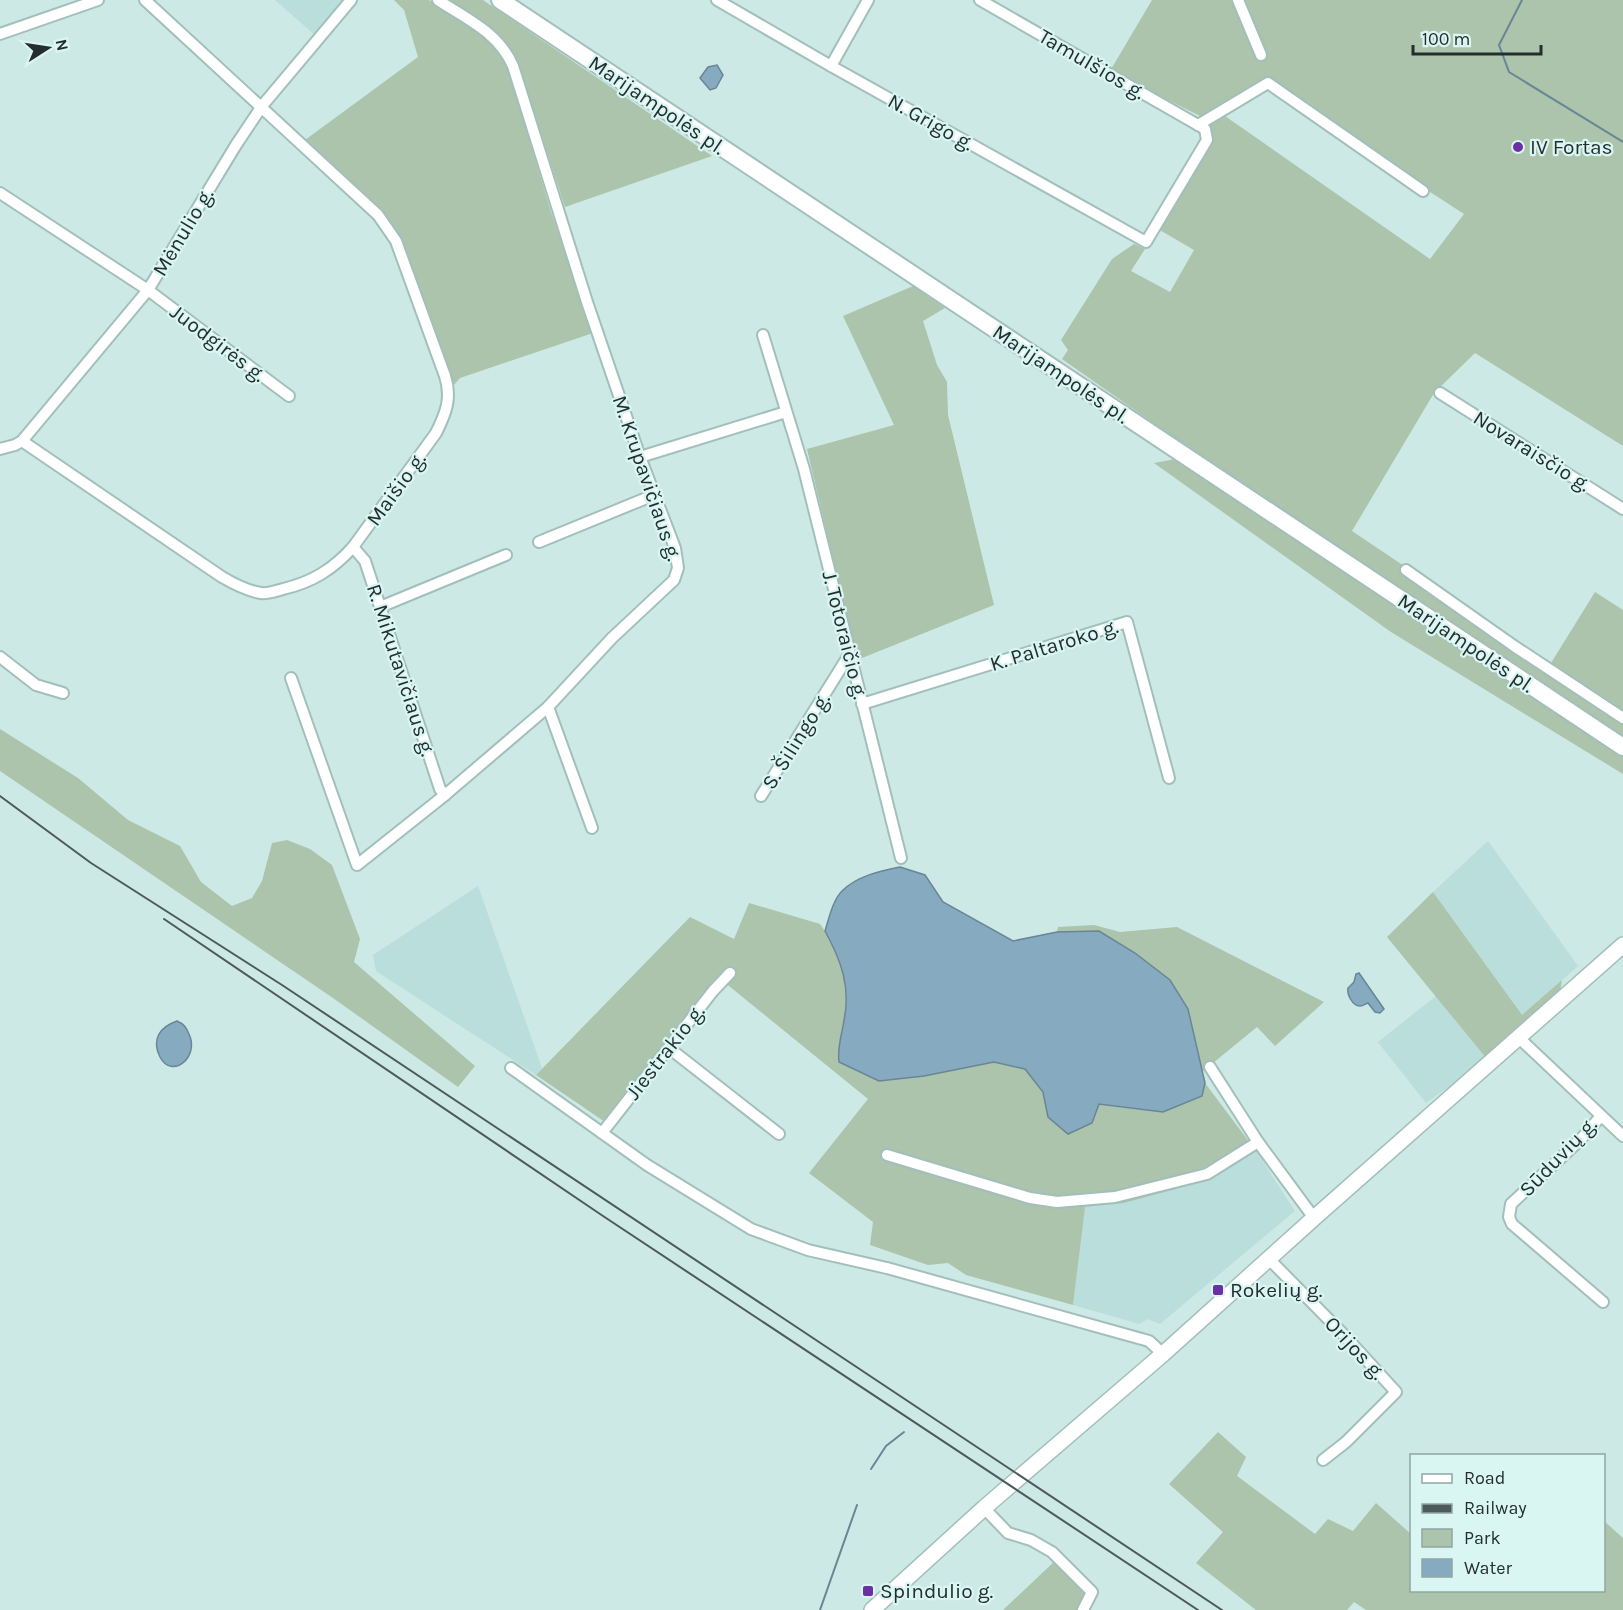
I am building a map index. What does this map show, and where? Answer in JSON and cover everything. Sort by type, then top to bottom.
[{"type":"main road","name":"Marijampolės pl.","points":[[500,0],[1623,747]]},
{"type":"main road","points":[[872,1610],[984,1508],[1162,1354],[1623,945]]},
{"type":"street","points":[[0,34],[98,0]]},
{"type":"street","name":"Maišio g.","points":[[22,441],[222,577],[240,587],[261,593],[300,585],[324,574],[339,562],[353,547],[436,433],[448,404],[448,387],[396,241],[389,228],[262,106],[145,0]]},
{"type":"street","name":"Mėnulio g.","points":[[22,441],[148,290],[262,106],[351,0]]},
{"type":"street","name":"M. Krupavičiaus g.","points":[[291,678],[357,865],[445,795],[548,707],[612,638],[674,580],[678,568],[675,548],[640,457],[586,302],[507,52],[489,33],[438,0]]},
{"type":"street","name":"N. Grigo g.","points":[[717,0],[1146,242],[1207,140],[1201,127]]},
{"type":"street","points":[[831,66],[868,0]]},
{"type":"street","name":"Tamulšios g.","points":[[980,0],[1201,127]]},
{"type":"street","points":[[1238,0],[1261,55]]},
{"type":"street","points":[[1201,127],[1268,83],[1423,191]]},
{"type":"street","name":"Juodgirės g.","points":[[0,193],[148,290],[289,396]]},
{"type":"street","name":"J. Totoraičio g.","points":[[763,335],[804,469],[901,858]]},
{"type":"street","name":"Novaraisčio g.","points":[[1440,393],[1623,509]]},
{"type":"street","points":[[640,457],[786,412]]},
{"type":"street","points":[[0,449],[22,441]]},
{"type":"street","points":[[539,542],[654,495]]},
{"type":"street","name":"R. Mikutavičiaus g.","points":[[353,547],[365,561],[440,789],[445,795]]},
{"type":"street","points":[[380,607],[506,555]]},
{"type":"street","points":[[1406,570],[1514,646],[1623,718]]},
{"type":"street","name":"K. Paltaroko g.","points":[[862,704],[1127,622],[1169,778]]},
{"type":"street","name":"S. Šilingo g.","points":[[761,796],[849,655]]},
{"type":"street","points":[[0,657],[36,685],[63,693]]},
{"type":"street","points":[[548,707],[592,828]]},
{"type":"street","name":"Jiestrakio g.","points":[[602,1133],[713,991],[730,973]]},
{"type":"street","name":"Sūduvių g.","points":[[1518,1037],[1601,1116],[1581,1139],[1511,1204],[1509,1217],[1512,1224],[1602,1302]]},
{"type":"street","points":[[669,1048],[779,1134]]},
{"type":"street","points":[[1210,1067],[1258,1142],[1314,1218]]},
{"type":"street","points":[[511,1068],[647,1165],[751,1229],[808,1250],[888,1268],[1149,1341],[1162,1354]]},
{"type":"street","points":[[1601,1116],[1623,1136]]},
{"type":"street","points":[[887,1155],[1030,1198],[1057,1202],[1115,1197],[1207,1174],[1258,1142]]},
{"type":"street","name":"Orijos g.","points":[[1268,1258],[1396,1392],[1346,1442],[1323,1460]]},
{"type":"street","points":[[984,1508],[1008,1533],[1031,1540],[1052,1552],[1092,1592],[1083,1610]]},
{"type":"shaded area","points":[[275,0],[345,0],[316,36]]},
{"type":"shaded area","points":[[1488,841],[1578,966],[1522,1016],[1433,892]]},
{"type":"shaded area","points":[[478,886],[542,1068],[536,1075],[376,971],[373,955]]},
{"type":"shaded area","points":[[1436,996],[1487,1059],[1426,1103],[1378,1042]]},
{"type":"shaded area","points":[[1256,1151],[1295,1211],[1160,1324],[1148,1319],[1139,1324],[1073,1305],[1084,1207],[1124,1203],[1209,1180]]},
{"type":"green space","points":[[394,0],[429,0],[486,37],[499,52],[507,66],[551,212],[593,333],[460,378],[453,386],[397,232],[384,214],[305,140],[418,57],[404,10]]},
{"type":"green space","points":[[448,0],[483,0],[712,156],[565,207],[516,57],[494,32]]},
{"type":"green space","points":[[1152,0],[1623,0],[1623,446],[1475,353],[1434,393],[1352,531],[1489,623],[1485,632],[1623,723],[1623,737],[1206,460],[1062,359],[1068,350],[1061,340],[1112,259],[1134,244],[1145,249],[1131,271],[1170,292],[1194,250],[1158,229],[1211,141],[1208,123],[1225,116],[1430,259],[1464,214],[1395,169],[1271,82],[1204,118],[1110,71]]},
{"type":"green space","points":[[913,286],[945,308],[923,321],[937,365],[947,382],[948,415],[994,605],[857,660],[807,449],[894,425],[843,316]]},
{"type":"green space","points":[[1176,459],[1623,756],[1623,774],[1391,632],[1154,463]]},
{"type":"green space","points":[[1595,592],[1623,610],[1623,712],[1551,663]]},
{"type":"green space","points":[[0,729],[78,778],[128,820],[180,846],[201,882],[232,906],[252,898],[262,881],[272,843],[287,840],[310,849],[332,865],[360,939],[354,962],[475,1066],[458,1087],[333,998],[0,771]]},
{"type":"green space","points":[[1433,892],[1522,1015],[1562,980],[1560,991],[1487,1059],[1387,937]]},
{"type":"green space","points":[[749,903],[820,924],[827,935],[842,967],[846,991],[839,1062],[852,1067],[969,1065],[994,1062],[1025,1069],[1043,1092],[1048,1117],[1099,1104],[1126,1108],[1201,1096],[1205,1083],[1256,1151],[1209,1180],[1124,1203],[1085,1207],[1073,1305],[966,1275],[948,1263],[928,1265],[870,1245],[873,1222],[809,1173],[868,1099],[718,977],[605,1122],[536,1075],[690,917],[734,939]]},
{"type":"green space","points":[[1094,925],[1120,932],[1177,927],[1324,1002],[1275,1046],[1257,1027],[1202,1072],[1188,1009],[1057,932],[1058,927]]},
{"type":"green space","points":[[1218,1432],[1246,1457],[1237,1476],[1315,1534],[1328,1519],[1353,1531],[1376,1503],[1410,1533],[1410,1592],[1605,1592],[1605,1522],[1623,1538],[1623,1610],[1366,1610],[1354,1602],[1347,1610],[1256,1610],[1196,1563],[1223,1532],[1169,1484]]},
{"type":"green space","points":[[1057,1559],[1088,1593],[1078,1610],[1003,1610]]},
{"type":"water","points":[[717,65],[723,75],[716,88],[710,90],[700,78],[708,67]]},
{"type":"water","points":[[900,867],[925,875],[943,902],[1013,941],[1057,932],[1099,931],[1135,953],[1170,980],[1188,1009],[1205,1083],[1202,1096],[1163,1112],[1099,1104],[1092,1123],[1068,1134],[1048,1117],[1043,1092],[1025,1069],[994,1062],[924,1076],[879,1081],[839,1062],[846,996],[840,963],[825,931],[830,915],[839,895],[855,881]]},
{"type":"water","points":[[1359,973],[1384,1009],[1380,1013],[1375,1012],[1368,1003],[1361,1006],[1355,1004],[1351,999],[1348,988],[1354,982],[1356,974]]},
{"type":"water","points":[[177,1021],[188,1032],[191,1051],[183,1063],[171,1066],[165,1064],[160,1057],[156,1045],[162,1030]]},
{"type":"waterway","points":[[1522,0],[1499,45],[1509,72],[1623,142]]},
{"type":"waterway","points":[[871,1469],[886,1446],[904,1432]]},
{"type":"waterway","points":[[820,1610],[857,1505]]},
{"type":"railway","points":[[0,796],[91,863],[282,985],[1222,1610]]},
{"type":"railway","points":[[164,919],[603,1216],[1198,1610]]},
{"type":"place","name":"IV Fortas","points":[[1518,147]]},
{"type":"place","name":"Rokelių g.","points":[[1218,1290]]},
{"type":"place","name":"Spindulio g.","points":[[868,1591]]}]
